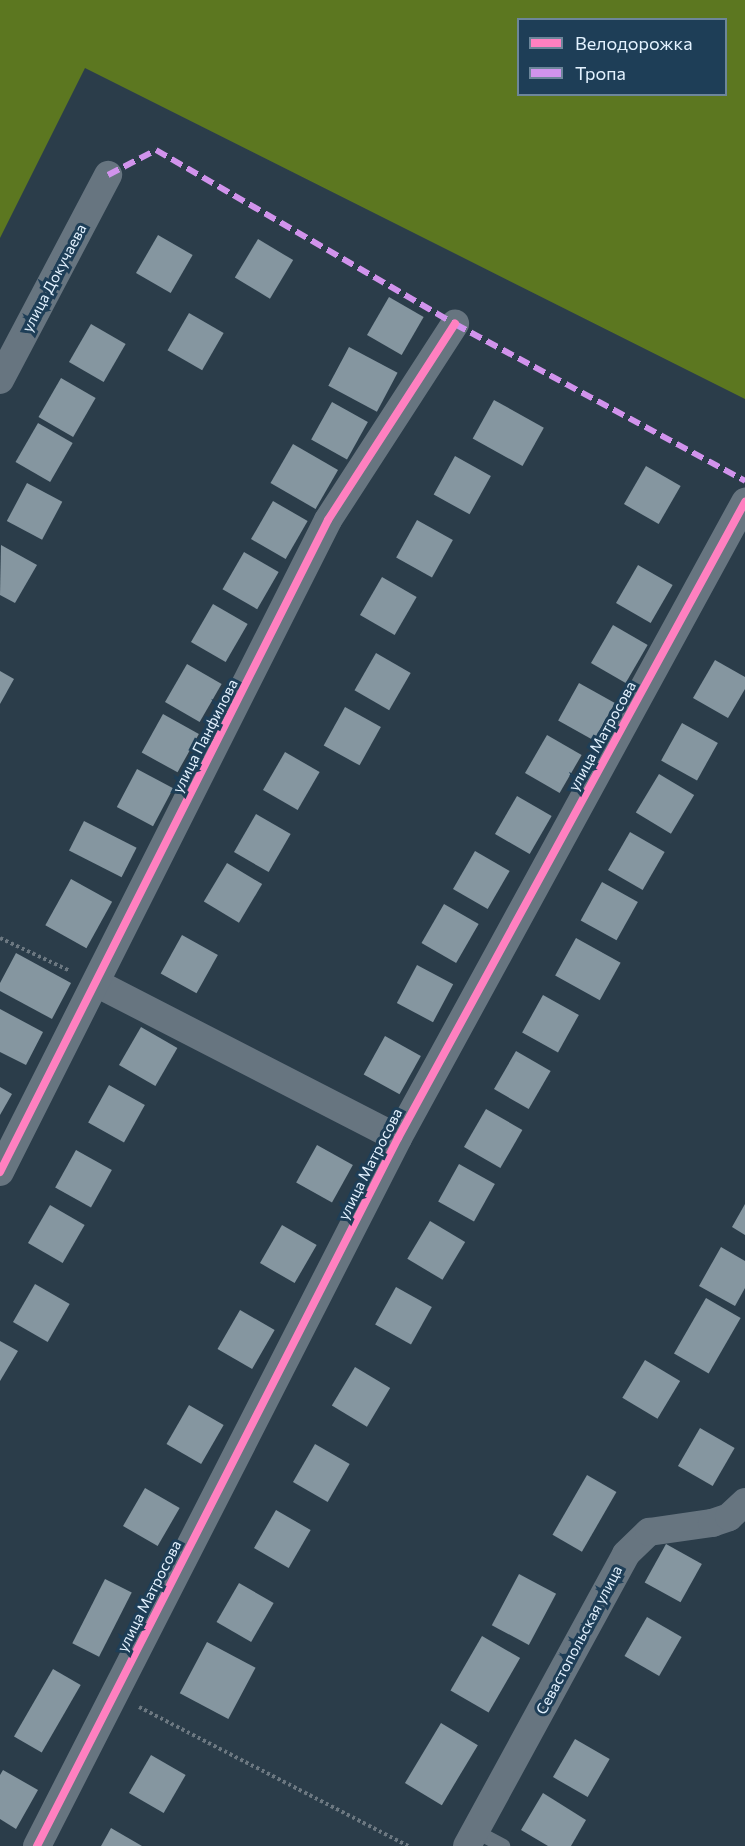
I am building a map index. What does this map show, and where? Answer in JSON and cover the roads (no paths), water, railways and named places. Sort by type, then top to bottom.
[{"type":"street","name":"улица Докучаева","points":[[0,380],[108,175]]},
{"type":"street","name":"улица Панфилова","points":[[0,1172],[328,520],[455,324]]},
{"type":"street","name":"улица Матросова","points":[[37,1846],[398,1138],[745,502]]},
{"type":"street","points":[[96,983],[398,1138]]},
{"type":"street","name":"Севастопольская улица","points":[[472,1839],[626,1554],[649,1532],[712,1524],[729,1517],[745,1502]]},
{"type":"lane","points":[[472,1839],[503,1846]]}]
